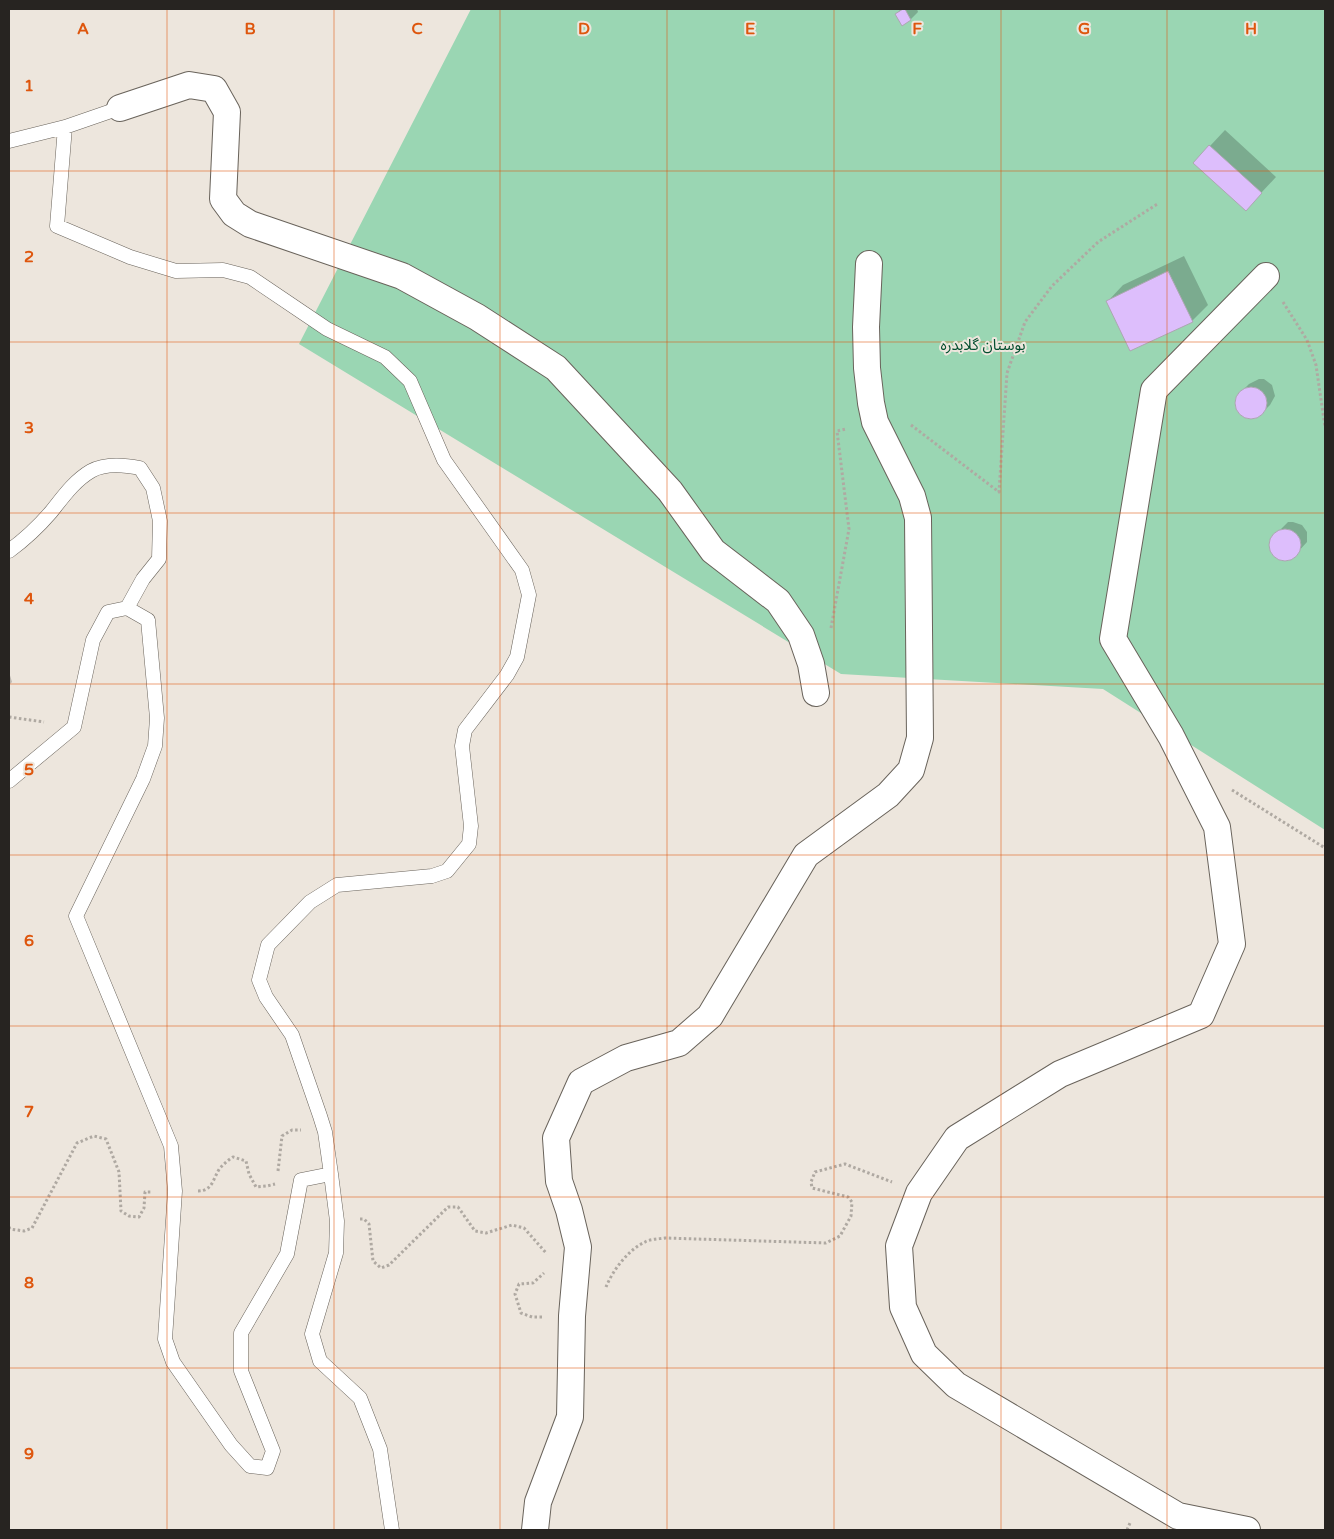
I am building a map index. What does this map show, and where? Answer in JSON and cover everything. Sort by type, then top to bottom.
[{"type":"street","points":[[120,108],[190,84],[214,89],[227,112],[223,198],[234,214],[250,224],[402,276],[476,317],[556,368],[670,490],[713,551],[778,601],[801,635],[811,664],[816,693]]},
{"type":"street","points":[[535,1530],[538,1502],[570,1417],[572,1316],[578,1247],[569,1210],[559,1181],[556,1138],[581,1082],[626,1058],[679,1043],[710,1016],[806,855],[888,795],[911,770],[920,738],[918,518],[912,496],[875,422],[867,368],[866,327],[869,264]]},
{"type":"street","points":[[1247,1530],[1178,1516],[956,1386],[924,1354],[903,1307],[899,1246],[919,1193],[957,1138],[1060,1074],[1201,1014],[1232,944],[1217,827],[1171,736],[1113,639],[1154,390],[1266,276]]},
{"type":"lane","points":[[9,141],[65,127],[120,108]]},
{"type":"lane","points":[[65,127],[57,226],[130,257],[176,272],[223,270],[250,277],[327,329],[385,357],[410,381],[444,460],[522,570],[529,595],[516,657],[507,675],[465,730],[462,746],[471,826],[469,844],[447,871],[432,876],[337,885],[310,902],[268,945],[259,980],[266,998],[292,1035],[325,1132],[337,1221],[336,1253],[312,1334],[320,1361],[360,1398],[380,1449],[392,1530]]},
{"type":"lane","points":[[9,551],[23,541],[50,513],[68,489],[92,470],[120,464],[140,468],[153,488],[160,522],[158,559],[143,579],[126,608]]},
{"type":"lane","points":[[9,781],[74,727],[93,640],[108,612],[126,608],[148,620],[157,718],[155,746],[144,779],[76,916],[171,1146],[175,1191],[165,1339],[173,1362],[231,1445],[250,1466],[267,1468],[273,1451],[241,1371],[241,1333],[287,1254],[301,1180],[331,1174]]},
{"type":"path","points":[[811,664],[826,654],[849,529],[837,431],[875,422],[910,424],[999,492],[1007,373],[1025,322],[1052,286],[1098,242],[1159,202]]},
{"type":"path","points":[[1266,276],[1307,340],[1316,365],[1325,427]]},
{"type":"path","points":[[1225,785],[1325,848]]},
{"type":"path","points":[[9,1228],[24,1231],[32,1228],[76,1143],[94,1136],[106,1139],[119,1172],[121,1211],[129,1216],[139,1218],[144,1208],[145,1192],[204,1192],[212,1185],[219,1170],[233,1157],[246,1161],[249,1174],[256,1187],[277,1183],[282,1136],[292,1130],[325,1132]]},
{"type":"path","points":[[604,1292],[610,1276],[629,1253],[645,1242],[665,1238],[826,1243],[840,1236],[851,1216],[852,1202],[848,1197],[812,1188],[811,1182],[815,1172],[845,1164],[919,1193]]},
{"type":"path","points":[[337,1221],[364,1219],[369,1224],[373,1261],[381,1268],[389,1266],[448,1207],[458,1206],[475,1231],[486,1233],[512,1225],[524,1228],[553,1261]]},
{"type":"path","points":[[548,1268],[542,1276],[532,1283],[520,1284],[515,1294],[521,1313],[532,1317],[572,1316]]},
{"type":"green space","name":"بوستان گلابدره","points":[[471,9],[1325,9],[1325,830],[1103,689],[841,674],[299,344]]},
{"type":"building","points":[[905,9],[911,20],[902,26],[895,14]]},
{"type":"building","points":[[1209,145],[1262,193],[1246,211],[1193,163]]},
{"type":"building","points":[[1168,271],[1193,322],[1130,351],[1106,301]]},
{"type":"building","points":[[1251,387],[1263,391],[1267,403],[1263,415],[1251,419],[1239,415],[1235,403],[1239,391]]},
{"type":"building","points":[[1285,529],[1291,530],[1296,534],[1300,539],[1300,551],[1296,556],[1291,560],[1285,561],[1279,560],[1274,556],[1270,551],[1269,545],[1270,539],[1274,534],[1279,530]]}]
